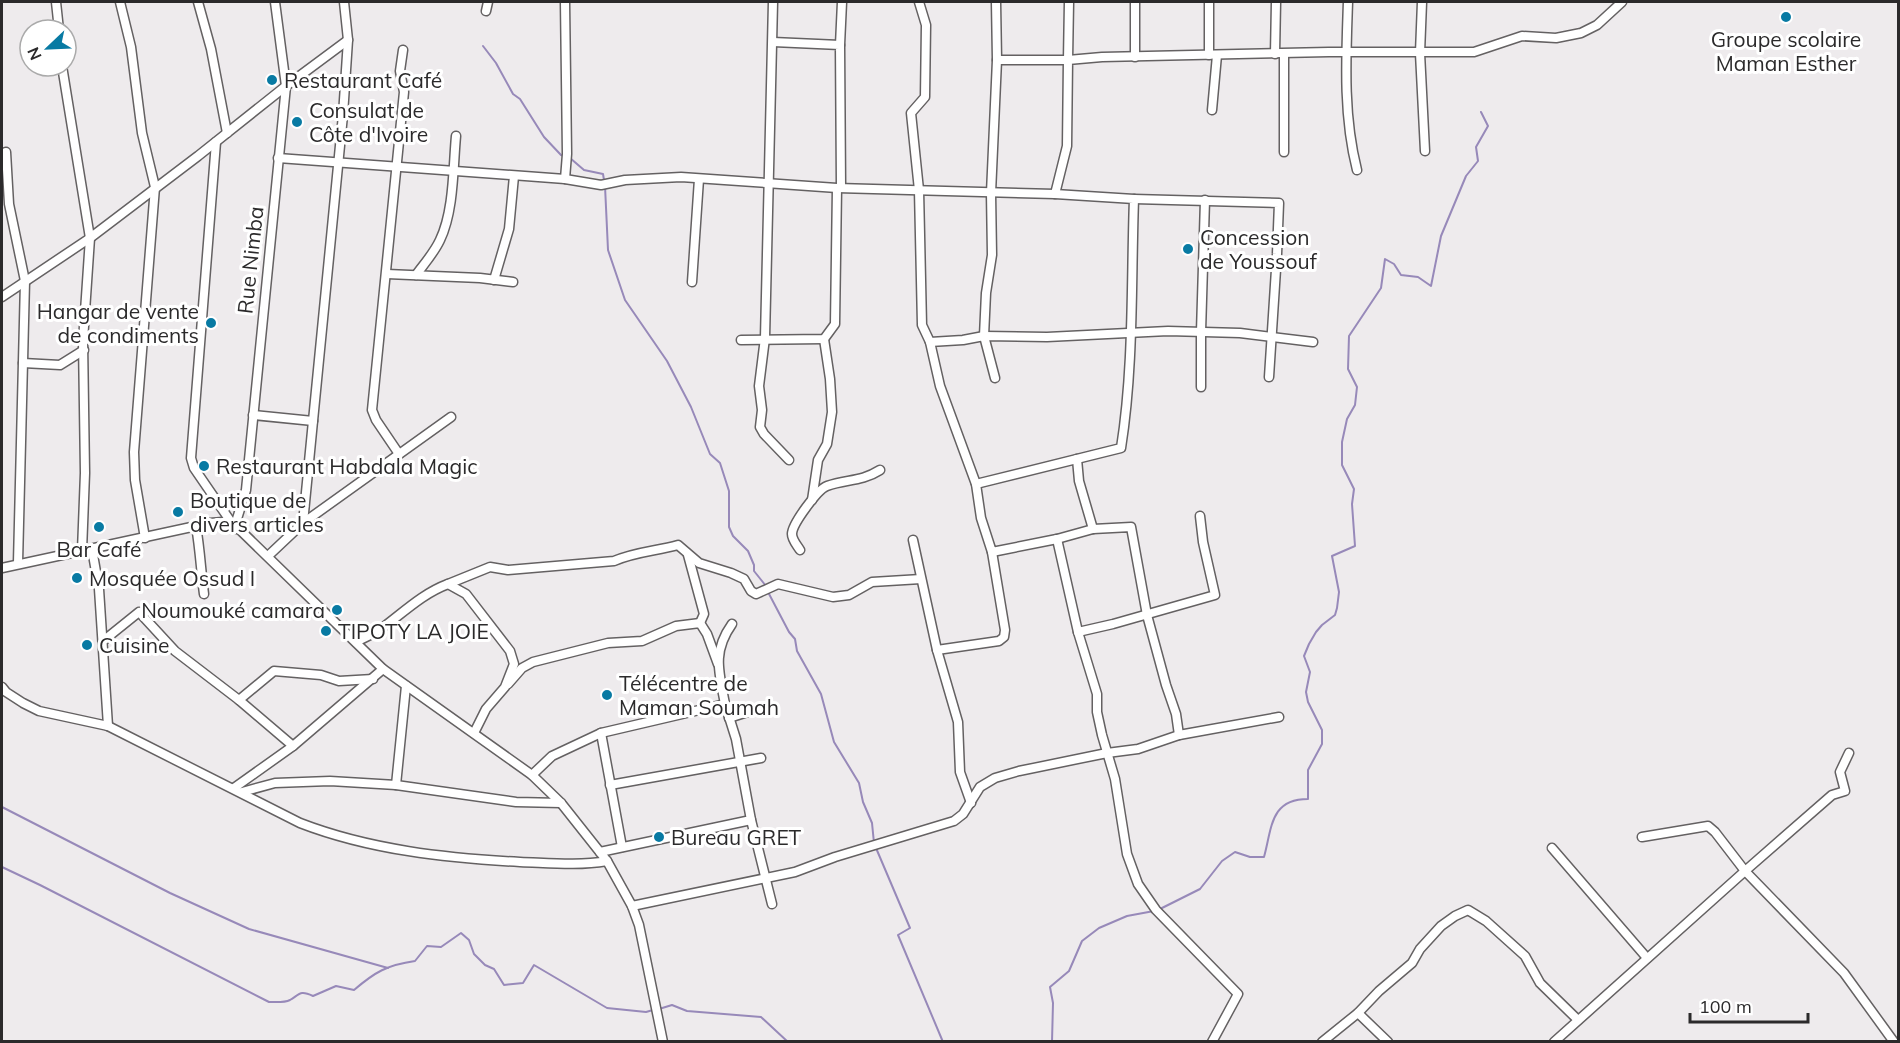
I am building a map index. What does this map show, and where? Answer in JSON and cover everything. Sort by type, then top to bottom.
[{"type":"street","points":[[56,2],[58,18]]},
{"type":"street","points":[[120,2],[131,47],[142,133],[155,187],[134,452],[135,480],[145,538]]},
{"type":"street","points":[[198,2],[211,49],[226,133]]},
{"type":"street","name":"Rue Nimba","points":[[234,524],[246,490],[286,86],[274,2]]},
{"type":"street","points":[[303,523],[348,40],[344,2]]},
{"type":"street","points":[[565,2],[567,157],[565,179]]},
{"type":"street","points":[[773,2],[773,42],[770,46],[765,339],[759,386],[762,410],[760,427],[789,460]]},
{"type":"street","points":[[812,500],[818,460],[827,444],[832,412],[824,339],[835,324],[842,2]]},
{"type":"street","points":[[919,2],[926,26],[925,96],[911,113],[919,190],[922,325],[930,342],[940,386],[976,484],[981,518],[992,552],[1005,630],[1004,637],[999,640],[937,650]]},
{"type":"street","points":[[995,378],[984,336],[987,283],[993,255],[991,193],[997,60],[996,2]]},
{"type":"street","points":[[1055,194],[1067,146],[1069,2]]},
{"type":"street","points":[[1135,2],[1135,57]]},
{"type":"street","points":[[1209,2],[1213,55],[1212,110]]},
{"type":"street","points":[[1276,2],[1284,152]]},
{"type":"street","points":[[1348,2],[1346,87],[1350,140],[1357,170]]},
{"type":"street","points":[[1422,2],[1420,53],[1425,151]]},
{"type":"street","points":[[997,60],[1346,52],[1474,52],[1522,36],[1556,38],[1581,33],[1597,24],[1622,2]]},
{"type":"street","points":[[2,297],[90,238],[348,40]]},
{"type":"street","points":[[773,42],[840,45]]},
{"type":"street","points":[[399,454],[376,420],[372,410],[404,92],[400,71],[403,50]]},
{"type":"street","points":[[64,78],[90,238],[84,350],[85,473],[82,551]]},
{"type":"street","points":[[416,275],[434,252],[441,238],[448,213],[456,136]]},
{"type":"street","points":[[216,142],[192,458],[194,468],[234,524],[383,669],[532,775],[561,802],[607,861],[632,906],[639,925],[663,1041]]},
{"type":"street","points":[[6,152],[9,204],[25,281],[18,563]]},
{"type":"street","points":[[278,158],[565,179],[605,184],[625,180],[681,177],[839,188],[1279,203],[1269,377]]},
{"type":"street","points":[[494,280],[510,229],[514,176]]},
{"type":"street","points":[[692,282],[699,178]]},
{"type":"street","points":[[976,484],[1121,448],[1127,412],[1134,199]]},
{"type":"street","points":[[1201,387],[1200,332],[1205,200]]},
{"type":"street","points":[[387,274],[513,282]]},
{"type":"street","points":[[930,342],[984,336],[1047,337],[1130,332],[1240,333],[1314,342]]},
{"type":"street","points":[[741,340],[824,339]]},
{"type":"street","points":[[23,363],[60,365],[84,350]]},
{"type":"street","points":[[253,415],[313,422]]},
{"type":"street","points":[[268,556],[303,523],[451,417]]},
{"type":"street","points":[[1077,459],[1079,481],[1093,529]]},
{"type":"street","points":[[800,550],[792,537],[792,530],[812,500],[825,486],[869,477],[880,470]]},
{"type":"street","points":[[1078,632],[1148,615],[1215,595],[1203,542],[1200,516]]},
{"type":"street","points":[[2,567],[210,523],[234,524]]},
{"type":"street","points":[[196,526],[204,594]]},
{"type":"street","points":[[992,552],[1058,539],[1093,529],[1131,527],[1148,615],[1176,714],[1179,735]]},
{"type":"street","points":[[1058,539],[1078,632],[1097,694],[1097,712],[1114,779],[1127,854],[1138,884],[1161,916],[1238,994],[1212,1041]]},
{"type":"street","points":[[913,540],[937,650],[958,722],[960,772],[971,802]]},
{"type":"street","points":[[356,642],[383,628],[422,597],[490,567],[508,570],[614,561],[630,554],[651,552],[678,545],[699,563],[744,579],[756,594],[778,584],[833,597],[849,595],[872,582],[921,579]]},
{"type":"street","points":[[92,549],[99,589],[108,726]]},
{"type":"street","points":[[687,552],[704,614],[700,623]]},
{"type":"street","points":[[448,584],[466,594],[510,651],[514,664],[505,687]]},
{"type":"street","points":[[103,641],[139,612],[175,651],[239,700],[293,746]]},
{"type":"street","points":[[700,623],[707,634],[718,664],[725,704],[772,904]]},
{"type":"street","points":[[474,734],[486,709],[522,668],[534,662],[608,643],[642,641],[676,626],[700,623]]},
{"type":"street","points":[[718,664],[722,638],[732,624]]},
{"type":"street","points":[[238,790],[383,669]]},
{"type":"street","points":[[239,700],[274,671],[321,675],[339,681],[373,679]]},
{"type":"street","points":[[396,785],[406,686]]},
{"type":"street","points":[[2,687],[6,692],[39,711],[108,726],[300,823],[356,842],[485,860],[584,865],[607,861]]},
{"type":"street","points":[[532,775],[552,756],[581,740],[601,733],[725,704]]},
{"type":"street","points":[[729,718],[760,708]]},
{"type":"street","points":[[632,906],[795,872],[835,857],[954,821],[963,814],[980,787],[995,778],[1019,771],[1138,748],[1179,735],[1279,717]]},
{"type":"street","points":[[601,733],[622,847]]},
{"type":"street","points":[[1554,1041],[1832,795],[1845,791],[1840,772],[1849,753]]},
{"type":"street","points":[[610,785],[761,758]]},
{"type":"street","points":[[238,790],[274,783],[330,781],[396,785],[516,801],[561,802]]},
{"type":"street","points":[[600,852],[752,820]]},
{"type":"street","points":[[1642,837],[1708,826],[1745,871],[1844,973],[1894,1041]]},
{"type":"street","points":[[1552,848],[1647,958]]},
{"type":"street","points":[[1322,1041],[1358,1013],[1379,991],[1412,963],[1420,949],[1441,926],[1468,910],[1486,921],[1525,956],[1540,983],[1578,1020]]},
{"type":"street","points":[[1358,1013],[1388,1041]]},
{"type":"waterway","points":[[483,46],[496,63],[513,94],[520,99],[544,137],[564,156]]},
{"type":"waterway","points":[[1160,909],[1200,889],[1222,861],[1235,852],[1250,857],[1264,857],[1271,826],[1279,810],[1296,800],[1308,799],[1308,770],[1322,744],[1322,730],[1308,702],[1306,692],[1310,672],[1304,656],[1316,632],[1335,615],[1337,608],[1339,592],[1332,556],[1355,546],[1352,504],[1354,489],[1342,465],[1342,442],[1347,419],[1355,405],[1357,387],[1348,369],[1349,336],[1381,288],[1385,259],[1394,264],[1401,275],[1418,277],[1431,286],[1441,236],[1466,176],[1478,161],[1476,147],[1488,126],[1481,112]]},
{"type":"waterway","points":[[570,158],[584,170],[603,174],[604,180]]},
{"type":"waterway","points":[[605,186],[608,250],[625,300],[667,361],[691,407],[710,454],[720,463],[729,491],[729,527],[733,536],[748,551],[754,571],[766,586]]},
{"type":"waterway","points":[[768,592],[795,639],[797,651],[821,694],[834,742],[859,783],[863,802],[872,823],[874,843]]},
{"type":"waterway","points":[[2,807],[170,893],[249,929],[388,968]]},
{"type":"waterway","points":[[876,848],[910,928],[898,935],[943,1042]]},
{"type":"waterway","points":[[2,867],[269,1002],[288,1001],[303,993],[313,996],[336,986],[354,990],[382,970],[415,961],[427,946],[441,947],[461,933],[469,940],[474,954],[485,965],[494,969],[504,985],[523,983],[534,965],[607,1008],[646,1012],[653,1010]]},
{"type":"waterway","points":[[1052,1042],[1053,1003],[1050,987],[1069,971],[1082,941],[1099,928],[1127,916],[1154,911]]},
{"type":"waterway","points":[[659,1009],[672,1005],[687,1011],[761,1017],[788,1042]]},
{"type":"place","name":"Groupe scolaire Maman Esther","points":[[1786,17]]},
{"type":"place","name":"Restaurant Café","points":[[272,80]]},
{"type":"place","name":"Consulat de Côte d'Ivoire","points":[[297,122]]},
{"type":"place","name":"Concession de Youssouf","points":[[1188,249]]},
{"type":"place","name":"Hangar de vente de condiments","points":[[211,323]]},
{"type":"place","name":"Restaurant Habdala Magic","points":[[204,466]]},
{"type":"place","name":"Boutique de divers articles","points":[[178,512]]},
{"type":"place","name":"Bar Café","points":[[99,527]]},
{"type":"place","name":"Mosquée Ossud I","points":[[77,578]]},
{"type":"place","name":"Noumouké camara","points":[[337,610]]},
{"type":"place","name":"TIPOTY LA JOIE","points":[[326,631]]},
{"type":"place","name":"Cuisine","points":[[87,645]]},
{"type":"place","name":"Télécentre de Maman Soumah","points":[[607,695]]},
{"type":"place","name":"Bureau GRET","points":[[659,837]]}]
